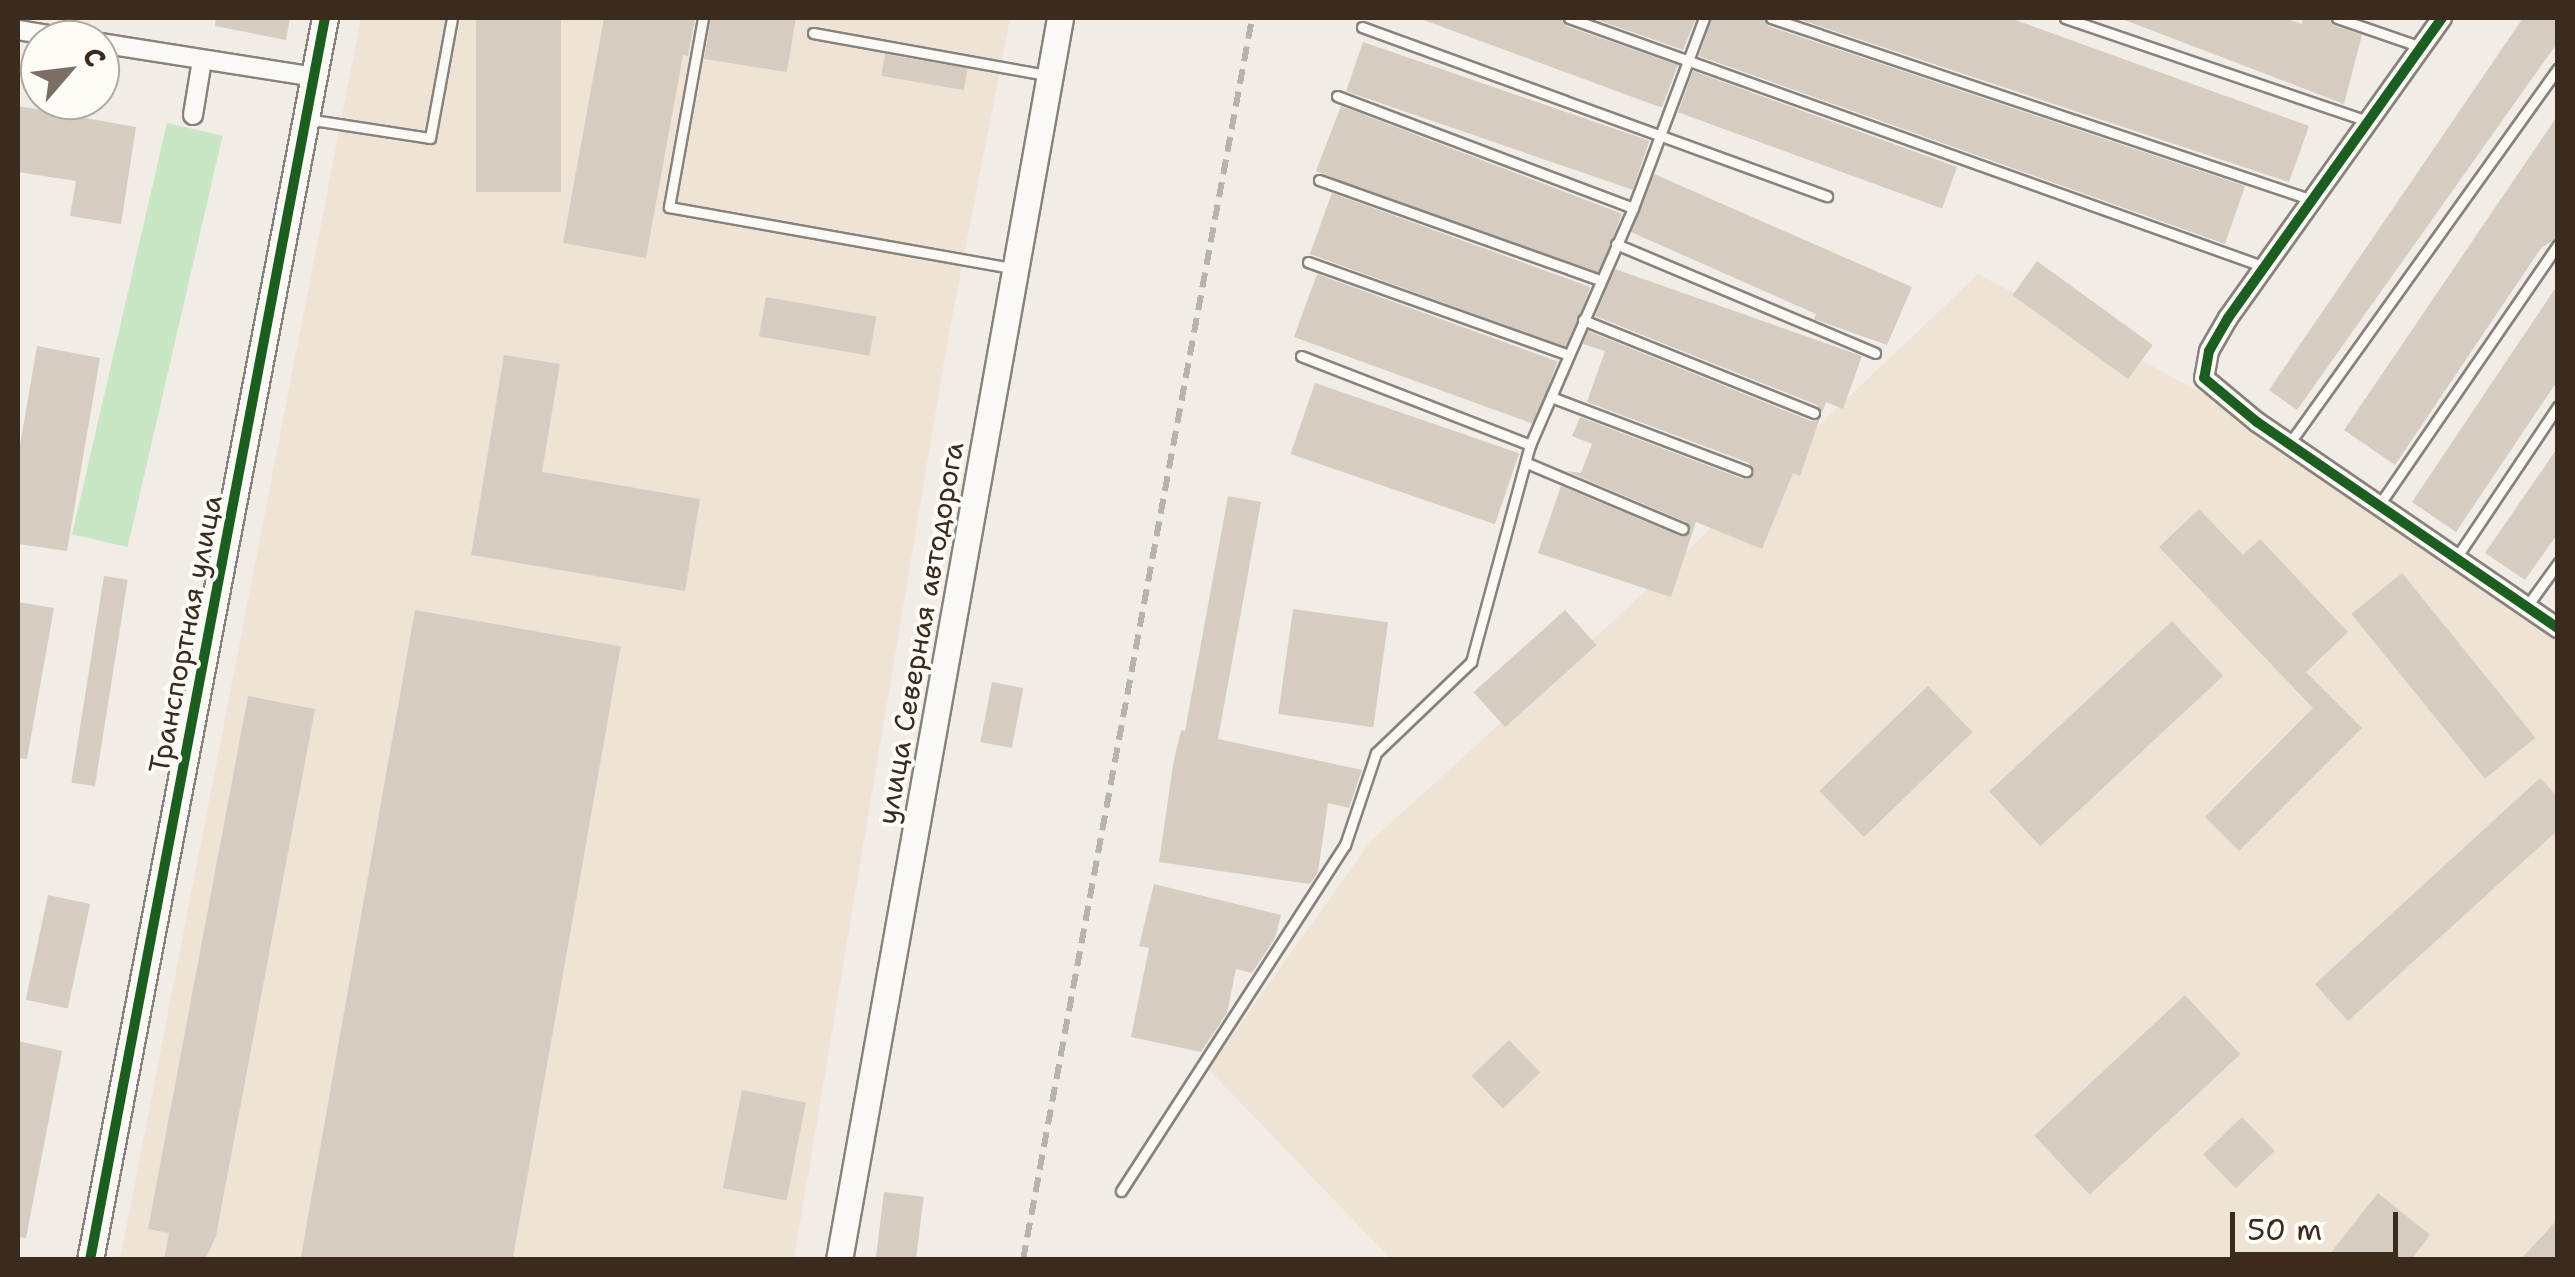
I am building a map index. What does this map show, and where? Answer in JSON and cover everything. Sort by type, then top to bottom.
[{"type":"street","name":"Транспортная улица","points":[[90,1260],[325,18]]},
{"type":"street","name":"улица Северная автодорога","points":[[839,1260],[1060,18]]},
{"type":"street","points":[[2442,18],[2264,267],[2210,351],[2204,378],[2290,444],[2558,628]]},
{"type":"street","points":[[120,46],[314,77]]},
{"type":"street","points":[[193,116],[202,60]]},
{"type":"lane","points":[[304,119],[430,138],[452,18]]},
{"type":"lane","points":[[703,18],[669,207],[1015,268]]},
{"type":"lane","points":[[1569,18],[2264,267]]},
{"type":"lane","points":[[1122,1191],[1345,845],[1376,752],[1471,662],[1530,445],[1632,208],[1704,18]]},
{"type":"lane","points":[[1771,18],[2309,199]]},
{"type":"lane","points":[[2065,18],[2371,122]]},
{"type":"lane","points":[[2337,18],[2421,47]]},
{"type":"lane","points":[[1362,27],[1827,196]]},
{"type":"lane","points":[[813,33],[1050,75]]},
{"type":"lane","points":[[2290,444],[2558,68]]},
{"type":"lane","points":[[1337,96],[1632,208]]},
{"type":"lane","points":[[1318,180],[1600,280]]},
{"type":"lane","points":[[1616,244],[1875,353]]},
{"type":"lane","points":[[2379,505],[2558,245]]},
{"type":"lane","points":[[1308,262],[1569,355]]},
{"type":"lane","points":[[1583,320],[1814,413]]},
{"type":"lane","points":[[1301,356],[1530,445]]},
{"type":"lane","points":[[1551,396],[1746,471]]},
{"type":"lane","points":[[2456,558],[2558,406]]},
{"type":"lane","points":[[1527,463],[1683,529]]},
{"type":"lane","points":[[2526,606],[2558,563]]},
{"type":"shaded area","points":[[361,18],[1010,18],[948,338],[794,1259],[120,1260]]},
{"type":"shaded area","points":[[1978,274],[2210,397],[2557,636],[2557,1259],[1391,1259],[1208,1069],[1371,841],[1624,611]]},
{"type":"green space","points":[[167,123],[223,136],[128,547],[72,534]]},
{"type":"building","points":[[216,18],[290,18],[286,40],[215,26]]},
{"type":"building","points":[[476,18],[561,18],[561,192],[476,192]]},
{"type":"building","points":[[604,18],[695,18],[688,56],[683,55],[646,258],[563,243]]},
{"type":"building","points":[[711,18],[796,18],[787,72],[704,59]]},
{"type":"building","points":[[1418,18],[1561,18],[1566,26],[1678,65],[1662,107]]},
{"type":"building","points":[[1592,18],[1696,18],[1683,50]]},
{"type":"building","points":[[1712,18],[1763,18],[1768,26],[2245,186],[2225,244],[1699,56]]},
{"type":"building","points":[[1795,18],[2010,18],[2309,126],[2289,182]]},
{"type":"building","points":[[2284,18],[2302,24],[2303,18],[2329,18],[2333,25],[2362,35],[2344,104],[2122,19]]},
{"type":"building","points":[[2523,18],[2558,18],[2558,42],[2297,410],[2269,390]]},
{"type":"building","points":[[1363,42],[1649,141],[1633,190],[1346,91]]},
{"type":"building","points":[[885,54],[968,69],[964,90],[881,76]]},
{"type":"building","points":[[1693,71],[1957,167],[1942,208],[1678,112]]},
{"type":"building","points":[[18,106],[20,120],[97,120],[136,127],[121,224],[70,216],[76,181],[18,172]]},
{"type":"building","points":[[1341,106],[1622,214],[1597,279],[1316,171]]},
{"type":"building","points":[[2558,115],[2558,237],[2541,248],[2395,465],[2344,430]]},
{"type":"building","points":[[1654,174],[1912,287],[1887,345],[1814,319],[1816,314],[1631,232]]},
{"type":"building","points":[[1332,193],[1590,287],[1568,348],[1310,254]]},
{"type":"building","points":[[2037,261],[2153,345],[2128,379],[2012,295]]},
{"type":"building","points":[[1615,269],[1862,356],[1843,409],[1826,402],[1822,413],[1817,405],[1595,316]]},
{"type":"building","points":[[1317,274],[1558,362],[1535,425],[1294,337]]},
{"type":"building","points":[[2558,284],[2558,380],[2456,532],[2412,502]]},
{"type":"building","points":[[766,297],[876,316],[869,356],[759,336]]},
{"type":"building","points":[[1588,331],[1811,421],[1820,418],[1800,476],[1793,473],[1762,549],[1696,522],[1671,597],[1538,553],[1561,486],[1680,536],[1691,531],[1686,522],[1566,471],[1581,473],[1592,444],[1572,436],[1580,417],[1743,479],[1754,473],[1749,463],[1587,402],[1605,351],[1583,344]]},
{"type":"building","points":[[37,346],[100,358],[67,551],[18,544],[18,457]]},
{"type":"building","points":[[504,355],[560,364],[542,472],[700,499],[685,591],[471,555]]},
{"type":"building","points":[[1315,383],[1519,453],[1495,524],[1291,454]]},
{"type":"building","points":[[2558,447],[2558,533],[2525,580],[2485,553]]},
{"type":"building","points":[[1228,496],[1261,502],[1218,739],[1362,770],[1349,808],[1328,803],[1318,872],[1310,884],[1159,862],[1173,765],[1181,730],[1185,731]]},
{"type":"building","points":[[2199,509],[2243,555],[2260,539],[2348,632],[2306,672],[2362,728],[2239,851],[2205,817],[2313,708],[2159,547]]},
{"type":"building","points":[[2402,573],[2535,738],[2485,779],[2351,614]]},
{"type":"building","points":[[104,576],[128,580],[95,786],[71,782]]},
{"type":"building","points":[[18,602],[54,608],[27,759],[18,758]]},
{"type":"building","points":[[1293,609],[1388,622],[1373,727],[1278,714]]},
{"type":"building","points":[[415,610],[621,646],[513,1260],[300,1260]]},
{"type":"building","points":[[1565,610],[1596,645],[1505,727],[1474,692]]},
{"type":"building","points":[[2172,621],[2223,676],[2040,846],[1989,791]]},
{"type":"building","points":[[992,682],[1023,688],[1012,748],[980,742]]},
{"type":"building","points":[[1928,686],[1972,732],[1864,837],[1819,791]]},
{"type":"building","points":[[248,696],[315,709],[216,1236],[205,1260],[164,1260],[169,1233],[148,1229]]},
{"type":"building","points":[[2540,778],[2558,797],[2558,830],[2348,1021],[2315,984]]},
{"type":"building","points":[[1154,884],[1281,915],[1275,938],[1252,973],[1236,969],[1227,1013],[1201,1052],[1131,1037],[1149,948],[1139,946]]},
{"type":"building","points":[[48,895],[90,904],[68,1009],[26,1000]]},
{"type":"building","points":[[2185,995],[2240,1054],[2090,1195],[2034,1135]]},
{"type":"building","points":[[1509,1040],[1540,1072],[1503,1108],[1472,1076]]},
{"type":"building","points":[[18,1041],[62,1051],[26,1238],[18,1237]]},
{"type":"building","points":[[742,1090],[806,1102],[787,1201],[723,1188]]},
{"type":"building","points":[[2242,1117],[2275,1151],[2236,1188],[2203,1155]]},
{"type":"building","points":[[884,1192],[924,1197],[916,1260],[876,1260]]},
{"type":"building","points":[[2378,1193],[2430,1235],[2411,1260],[2325,1260]]},
{"type":"building","points":[[2558,1219],[2558,1260],[2520,1260]]},
{"type":"railway","points":[[1023,1260],[1252,18]]},
{"type":"cycle path","points":[[90,1260],[325,18]]},
{"type":"cycle path","points":[[2442,18],[2228,318],[2209,351],[2204,378],[2257,422],[2558,628]]}]
